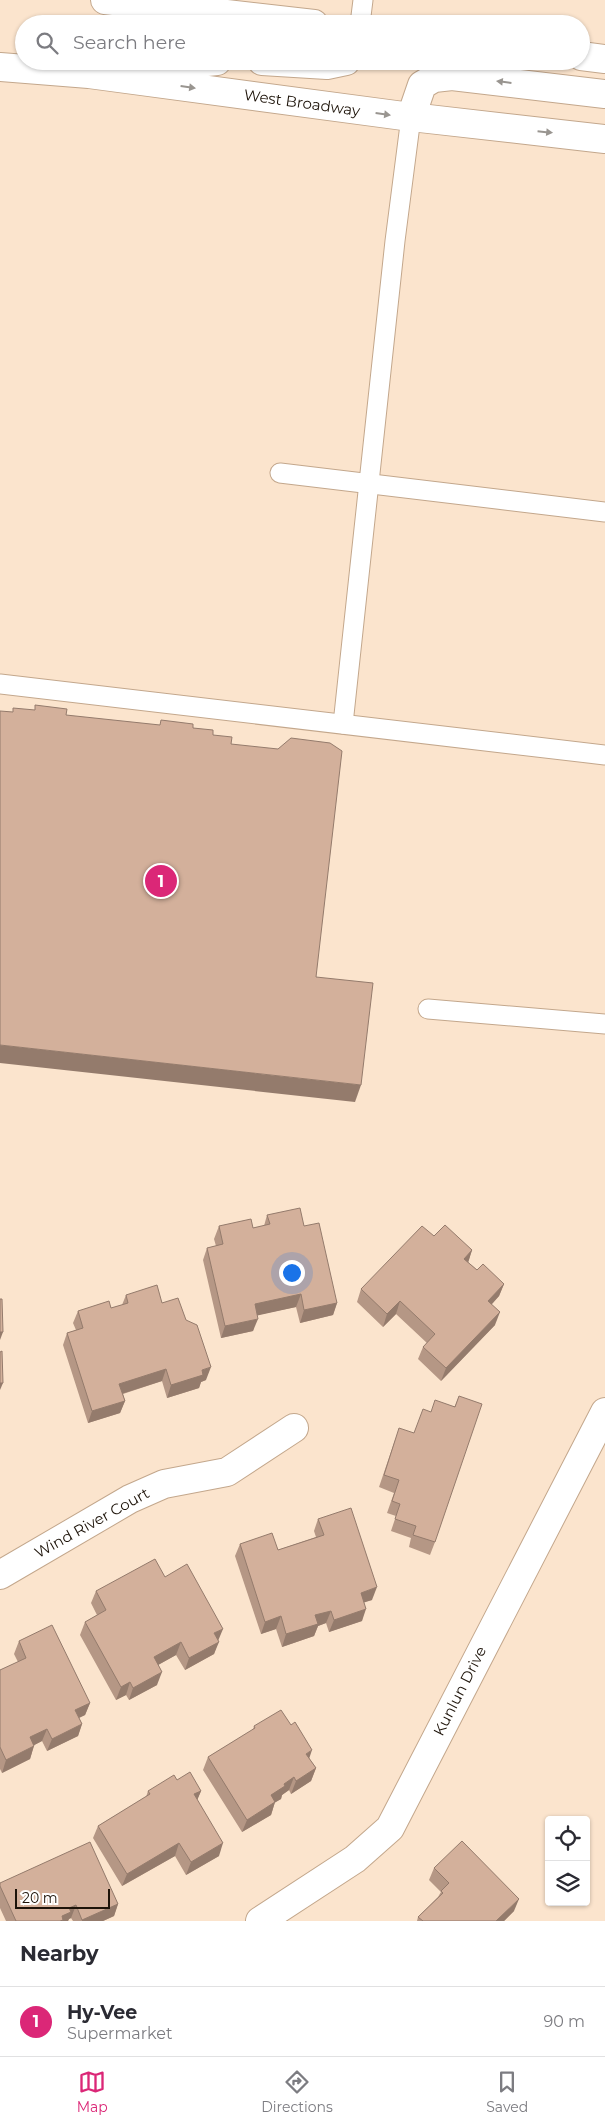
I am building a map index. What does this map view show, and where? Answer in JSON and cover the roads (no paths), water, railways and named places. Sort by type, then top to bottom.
[{"type":"main road","points":[[105,0],[236,15]]},
{"type":"main road","points":[[590,57],[605,59]]},
{"type":"main road","name":"West Broadway","points":[[0,67],[15,68]]},
{"type":"main road","name":"West Broadway","points":[[38,70],[89,74],[412,118],[605,139]]},
{"type":"main road","points":[[89,74],[128,70]]},
{"type":"main road","points":[[412,118],[422,85],[434,78],[452,76],[605,94]]},
{"type":"main road","name":"Kunlun Drive","points":[[260,1921],[355,1859],[390,1828],[605,1412]]},
{"type":"main road","name":"Wind River Court","points":[[0,1575],[130,1499],[164,1484],[227,1472],[294,1428]]},
{"type":"lane","points":[[361,15],[363,0]]},
{"type":"lane","points":[[343,724],[395,241],[412,118]]},
{"type":"lane","points":[[280,473],[605,512]]},
{"type":"lane","points":[[0,684],[605,755]]},
{"type":"lane","points":[[428,1009],[605,1024]]},
{"type":"place","name":"Hy-Vee","points":[[161,881]]}]
